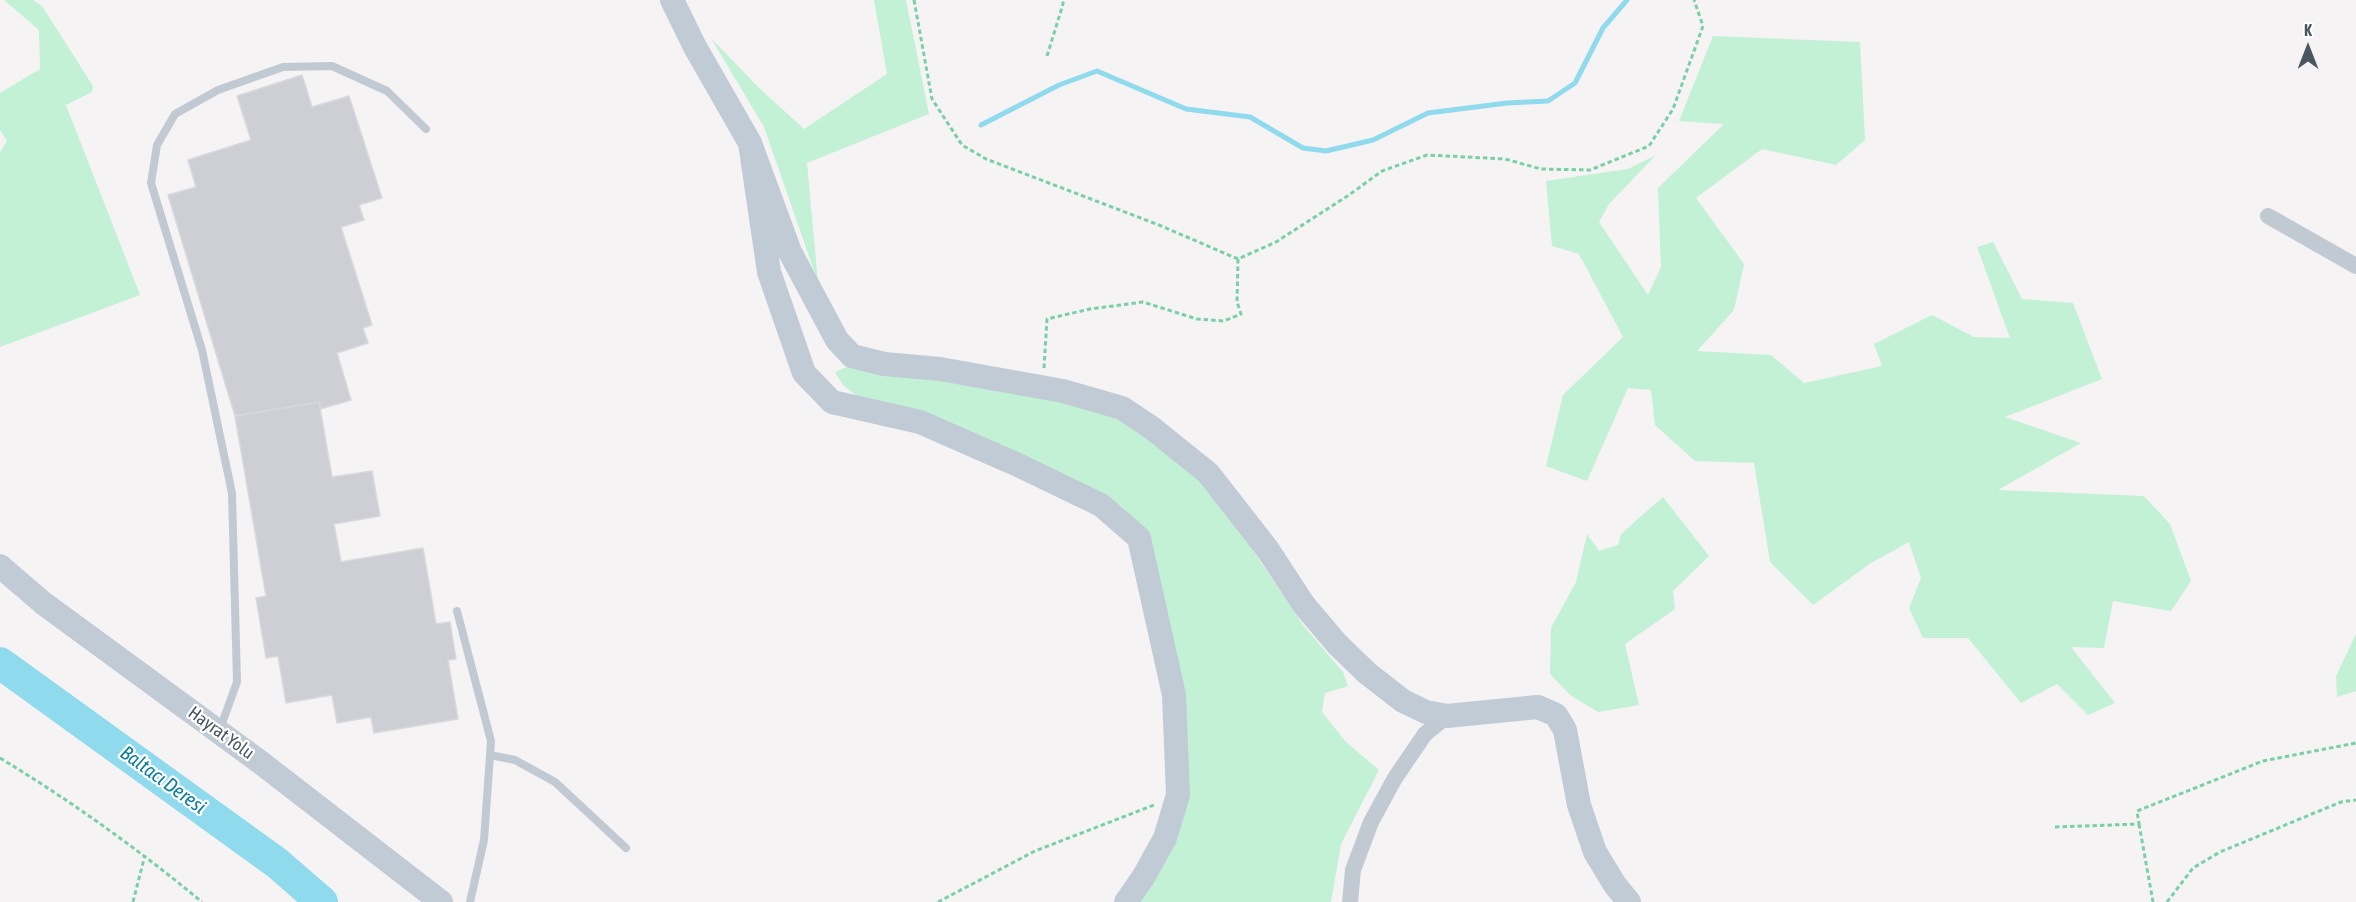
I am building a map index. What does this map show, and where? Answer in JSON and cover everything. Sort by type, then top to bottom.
[{"type":"street","points":[[672,0],[694,47],[750,143],[790,252],[837,340],[852,356],[884,364],[940,369],[1042,388],[1122,408],[1152,428],[1208,473],[1268,550],[1304,605],[1337,644],[1367,673],[1403,701],[1426,712],[1447,716],[1538,707],[1556,715],[1565,730],[1579,805],[1595,852],[1615,885],[1629,902]]},
{"type":"street","points":[[750,143],[769,272],[804,373],[832,402],[920,422],[1018,465],[1101,505],[1139,538],[1173,695],[1178,795],[1165,838],[1132,900]]},
{"type":"street","points":[[2268,216],[2356,266]]},
{"type":"street","name":"Hayrat Yolu","points":[[0,566],[43,603],[219,732],[441,902]]},
{"type":"street","points":[[1350,902],[1353,870],[1371,822],[1395,778],[1425,734],[1447,716]]},
{"type":"lane","points":[[219,732],[237,682],[232,493],[202,350],[151,183],[157,145],[175,114],[218,90],[283,67],[332,66],[387,90],[426,129]]},
{"type":"lane","points":[[457,610],[491,741],[484,840],[470,902]]},
{"type":"lane","points":[[490,755],[515,760],[555,782],[626,848]]},
{"type":"path","points":[[914,0],[932,99],[962,145],[987,159],[1159,225],[1238,259],[1276,242],[1382,171],[1427,155],[1505,159],[1541,169],[1590,170],[1649,146],[1673,109],[1703,26],[1694,0]]},
{"type":"path","points":[[1047,56],[1063,0]]},
{"type":"path","points":[[1042,388],[1047,319],[1090,309],[1143,302],[1197,319],[1224,321],[1241,314],[1237,302],[1238,259]]},
{"type":"path","points":[[2153,902],[2137,811],[2263,761],[2356,743]]},
{"type":"path","points":[[0,758],[38,781],[145,855],[202,902]]},
{"type":"path","points":[[938,902],[1035,851],[1178,795]]},
{"type":"path","points":[[2167,902],[2193,868],[2220,852],[2341,802],[2356,800]]},
{"type":"path","points":[[2055,827],[2139,824]]},
{"type":"path","points":[[134,902],[145,855]]},
{"type":"green space","points":[[4,0],[33,0],[42,6],[93,86],[92,92],[66,105],[140,295],[0,347],[0,152],[7,141],[0,130],[0,93],[40,69],[39,30]]},
{"type":"green space","points":[[874,0],[906,0],[929,114],[807,163],[818,282],[764,127],[711,38],[758,87],[804,129],[887,74]]},
{"type":"green space","points":[[1713,36],[1860,42],[1865,140],[1836,165],[1762,149],[1696,198],[1744,264],[1734,310],[1697,351],[1771,355],[1804,383],[1882,366],[1874,344],[1932,315],[1974,337],[2010,338],[1977,247],[1993,242],[2022,299],[2073,303],[2102,379],[2005,417],[2081,443],[1998,490],[2144,496],[2170,524],[2191,581],[2171,611],[2113,601],[2104,648],[2071,647],[2115,703],[2088,715],[2057,684],[2021,703],[1968,638],[1923,638],[1909,608],[1921,578],[1909,542],[1871,563],[1813,605],[1770,562],[1754,463],[1695,461],[1655,425],[1651,390],[1628,388],[1587,481],[1546,466],[1563,395],[1623,337],[1579,254],[1552,246],[1546,181],[1628,169],[1656,155],[1609,204],[1599,222],[1648,295],[1661,267],[1658,188],[1724,124],[1679,121]]},
{"type":"green space","points":[[849,366],[935,376],[1118,413],[1193,470],[1236,525],[1303,625],[1343,672],[1348,686],[1325,693],[1322,712],[1346,742],[1379,770],[1341,844],[1331,902],[1140,902],[1186,799],[1150,542],[1121,506],[1050,472],[859,398],[843,385],[835,372]]},
{"type":"green space","points":[[1663,497],[1709,556],[1673,591],[1675,609],[1625,644],[1639,705],[1598,712],[1570,695],[1550,674],[1551,628],[1576,582],[1587,534],[1599,551],[1618,545],[1621,534]]},
{"type":"green space","points":[[2356,634],[2356,691],[2337,697],[2336,676]]},
{"type":"building","points":[[302,75],[312,107],[349,96],[382,198],[359,205],[364,220],[341,227],[372,325],[363,328],[368,343],[337,353],[351,400],[320,409],[319,402],[235,416],[168,195],[196,187],[188,160],[251,140],[237,96]]},
{"type":"building","points":[[319,402],[332,477],[372,471],[380,516],[334,524],[341,562],[423,548],[436,624],[450,622],[456,659],[448,660],[458,719],[374,733],[371,717],[337,723],[332,695],[286,703],[278,656],[266,658],[256,598],[266,596],[235,416]]},
{"type":"waterway","points":[[981,125],[1059,85],[1097,71],[1186,109],[1250,117],[1303,148],[1326,151],[1373,140],[1428,113],[1507,103],[1548,101],[1575,83],[1603,28],[1627,0]]},
{"type":"waterway","name":"Baltacı Deresi","points":[[0,663],[277,863],[322,902]]}]
